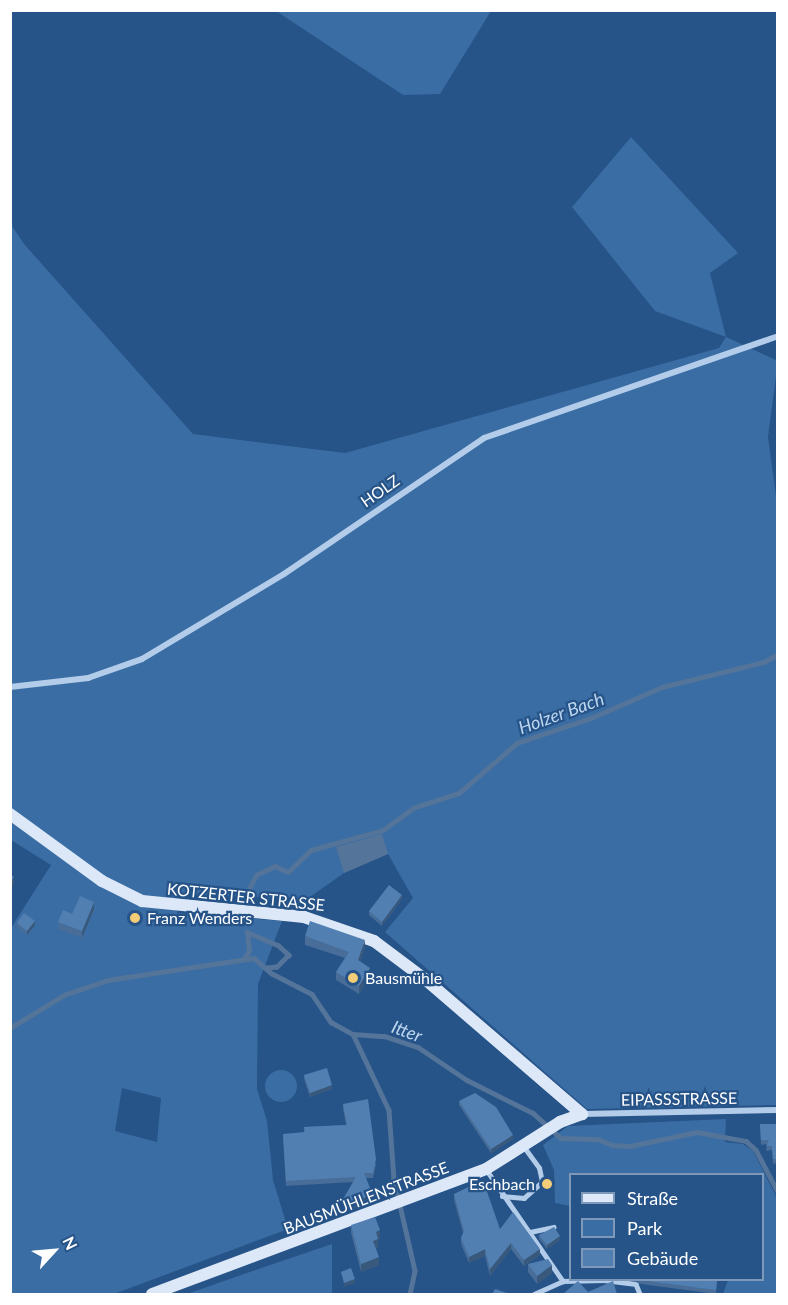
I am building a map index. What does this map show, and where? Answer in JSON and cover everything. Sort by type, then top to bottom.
[{"type":"street","name":"HOLZ","points":[[10,687],[88,678],[142,659],[284,574],[484,438],[777,336]]},
{"type":"street","name":"KOTZERTER STRASSE","points":[[10,814],[102,881],[142,901],[304,917],[352,930],[374,941],[426,980],[582,1114]]},
{"type":"street","name":"EIPASSSTRASSE","points":[[582,1114],[777,1110]]},
{"type":"street","name":"BAUSMÜHLENSTRASSE","points":[[152,1294],[486,1169],[560,1122],[582,1114]]},
{"type":"lane","points":[[502,1196],[524,1198],[542,1182],[539,1168],[523,1146]]},
{"type":"lane","points":[[486,1169],[502,1196],[563,1281]]},
{"type":"lane","points":[[530,1232],[554,1227]]},
{"type":"lane","points":[[534,1294],[549,1285],[569,1281]]},
{"type":"lane","points":[[628,1281],[640,1287],[640,1294]]},
{"type":"green space","points":[[276,11],[491,11],[440,94],[403,95]]},
{"type":"green space","points":[[631,137],[738,253],[710,273],[726,337],[655,311],[572,207]]},
{"type":"green space","points":[[10,223],[24,244],[193,434],[345,453],[719,348],[726,337],[778,361],[768,437],[778,511],[777,1105],[587,1109],[385,932],[413,898],[388,854],[344,873],[307,899],[180,894],[177,913],[282,921],[258,984],[257,1089],[267,1121],[273,1180],[288,1229],[114,1294],[11,1294],[11,928],[51,865],[11,840]],"holes":[[[122,1088],[161,1098],[157,1142],[115,1131]]]},
{"type":"green space","points":[[281,1070],[293,1074],[297,1086],[293,1098],[281,1102],[269,1098],[265,1086],[269,1074]]},
{"type":"green space","points":[[726,1119],[725,1142],[743,1144],[753,1151],[777,1198],[777,1294],[723,1294],[728,1281],[764,1281],[764,1173],[569,1173],[569,1206],[555,1203],[554,1170],[543,1145],[568,1126]]},
{"type":"green space","points":[[332,1244],[332,1294],[187,1294],[241,1275]]},
{"type":"shaded area","points":[[382,834],[388,854],[344,873],[336,847]]},
{"type":"building","points":[[389,885],[402,895],[382,922],[369,911]]},
{"type":"building","points":[[80,896],[94,902],[82,931],[58,922],[63,910],[72,914]]},
{"type":"building","points":[[24,913],[35,921],[27,931],[17,923]]},
{"type":"building","points":[[310,921],[365,940],[358,960],[370,968],[359,986],[336,972],[349,952],[305,936]]},
{"type":"building","points":[[327,1068],[332,1085],[310,1093],[304,1075]]},
{"type":"building","points":[[475,1093],[496,1107],[513,1135],[491,1149],[459,1101]]},
{"type":"building","points":[[368,1099],[376,1159],[373,1173],[364,1173],[372,1193],[353,1205],[348,1196],[343,1199],[356,1177],[286,1181],[283,1134],[305,1132],[304,1127],[347,1125],[343,1104]]},
{"type":"building","points":[[760,1124],[777,1124],[777,1159],[773,1159],[772,1146],[766,1146],[769,1140],[761,1140]]},
{"type":"building","points":[[483,1180],[500,1229],[513,1212],[540,1249],[524,1260],[511,1243],[490,1269],[485,1249],[469,1257],[461,1238],[464,1231],[454,1194]]},
{"type":"building","points":[[375,1217],[380,1230],[376,1232],[378,1239],[373,1241],[379,1257],[361,1264],[351,1225]]},
{"type":"building","points":[[554,1227],[560,1236],[547,1245],[539,1235]]},
{"type":"building","points":[[548,1259],[552,1265],[537,1276],[528,1264]]},
{"type":"building","points":[[351,1268],[355,1279],[344,1283],[341,1272]]},
{"type":"building","points":[[578,1281],[588,1292],[613,1281],[617,1294],[563,1294]]},
{"type":"building","points":[[648,1281],[717,1281],[716,1290]]},
{"type":"building","points":[[495,1289],[510,1294],[492,1294]]},
{"type":"waterway","name":"Holzer Bach","points":[[250,887],[256,875],[275,866],[288,872],[311,850],[383,830],[413,808],[459,793],[517,743],[591,718],[662,687],[764,662],[778,654]]},
{"type":"waterway","points":[[247,932],[278,945],[289,955],[277,967],[267,968]]},
{"type":"waterway","name":"Holzer Bach","points":[[245,957],[249,951],[247,932]]},
{"type":"waterway","name":"Itter","points":[[10,1028],[64,995],[108,980],[254,958],[271,973],[312,994],[331,1022],[353,1034],[384,1036],[418,1047],[467,1080],[533,1113],[561,1138],[598,1139],[612,1145],[630,1146],[697,1132],[746,1141],[756,1150],[778,1192]]},
{"type":"waterway","points":[[353,1034],[389,1110],[394,1179],[415,1271],[410,1294]]},
{"type":"place","name":"Franz Wenders","points":[[135,918]]},
{"type":"place","name":"Bausmühle","points":[[353,978]]},
{"type":"place","name":"Eschbach","points":[[547,1184]]}]
